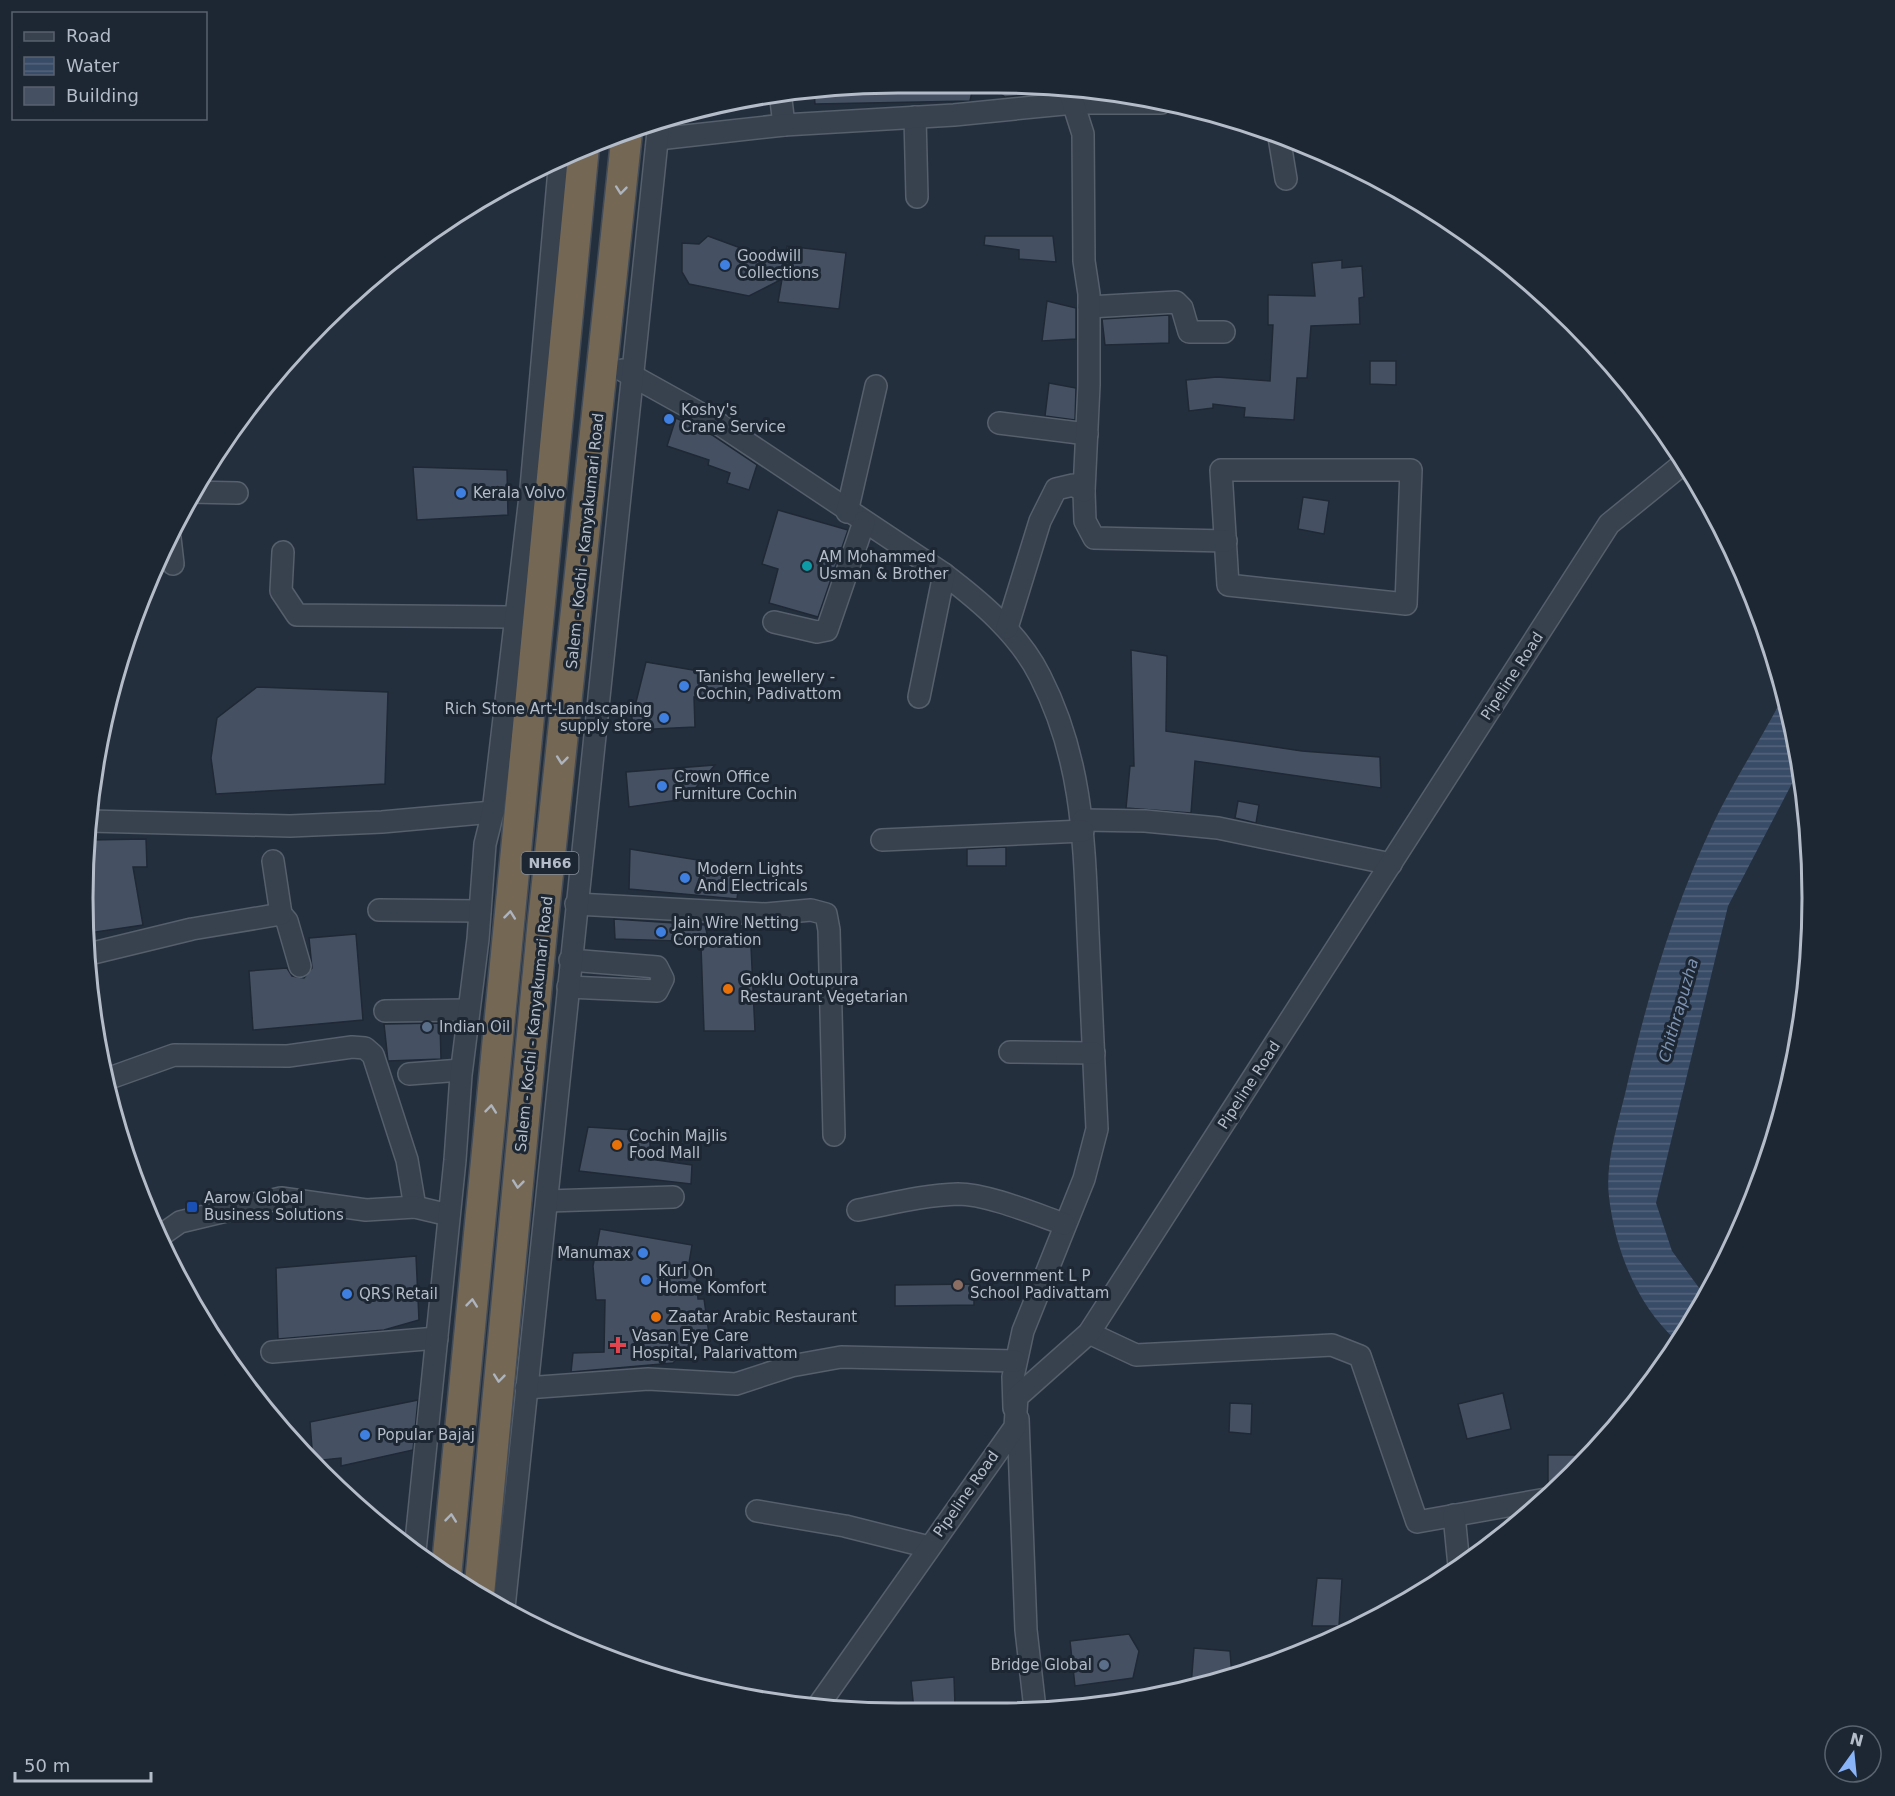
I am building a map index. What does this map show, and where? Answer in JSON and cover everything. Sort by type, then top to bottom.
[{"type":"highway","name":"Salem - Kochi - Kanyakumari Road","points":[[479,1585],[550,866],[626,141]]},
{"type":"highway","name":"NH66","points":[[447,1564],[497,1049],[527,621],[583,157]]},
{"type":"highway","points":[[527,621],[576,630]]},
{"type":"street","points":[[505,1600],[658,131],[915,117],[1062,96]]},
{"type":"street","points":[[1072,97],[1083,134],[1084,261],[1089,306],[1085,521],[1094,538],[1226,540]]},
{"type":"street","points":[[781,102],[784,125]]},
{"type":"street","points":[[915,117],[917,197]]},
{"type":"street","points":[[1280,145],[1286,179]]},
{"type":"street","points":[[416,1542],[485,844],[493,812],[527,621],[531,488],[559,168]]},
{"type":"street","points":[[1089,306],[1176,302],[1182,308],[1189,332],[1224,332]]},
{"type":"street","points":[[603,361],[719,424],[855,517],[944,574],[978,600],[1007,628],[1040,675],[1066,739],[1083,826],[1097,1129],[1084,1179],[1064,1224],[1023,1331],[1015,1361],[1015,1427]]},
{"type":"street","points":[[774,622],[817,633],[827,630],[855,517],[876,386]]},
{"type":"street","points":[[999,423],[1086,434]]},
{"type":"street","name":"Pipeline Road","points":[[1017,1397],[1089,1333],[1609,524],[1677,469]]},
{"type":"street","points":[[1221,470],[1411,470],[1406,604],[1228,585],[1226,540],[1221,470]]},
{"type":"street","points":[[1007,628],[1040,521],[1056,489],[1073,485],[1084,491]]},
{"type":"street","points":[[203,492],[237,493]]},
{"type":"street","points":[[172,552],[173,564]]},
{"type":"street","points":[[282,552],[281,591],[297,615],[527,621]]},
{"type":"street","points":[[919,697],[944,574]]},
{"type":"street","points":[[97,820],[290,826],[493,812]]},
{"type":"street","points":[[882,840],[1145,821],[1218,828],[1391,864]]},
{"type":"street","points":[[273,861],[281,914],[287,921],[300,966]]},
{"type":"street","points":[[550,866],[580,869]]},
{"type":"street","points":[[576,904],[765,914],[811,910],[826,914],[829,930],[834,1135]]},
{"type":"street","points":[[379,910],[480,911]]},
{"type":"street","points":[[95,953],[192,929],[281,914]]},
{"type":"street","points":[[568,987],[657,991],[663,979],[657,967],[570,960]]},
{"type":"street","points":[[385,1011],[468,1010]]},
{"type":"street","points":[[113,1077],[174,1055],[288,1056],[352,1047],[365,1048],[373,1055],[407,1160],[415,1206]]},
{"type":"street","points":[[464,1047],[497,1049]]},
{"type":"street","points":[[1010,1052],[1094,1053]]},
{"type":"street","points":[[409,1074],[461,1070]]},
{"type":"street","points":[[858,1210],[927,1197],[960,1194],[1002,1204],[1064,1224]]},
{"type":"street","points":[[548,1201],[673,1197]]},
{"type":"street","points":[[166,1232],[180,1222],[281,1198],[366,1210],[415,1206],[449,1215]]},
{"type":"street","points":[[1089,1333],[1136,1355],[1332,1345],[1360,1356],[1416,1522],[1529,1502]]},
{"type":"street","points":[[272,1352],[437,1338]]},
{"type":"street","points":[[526,1388],[648,1379],[736,1384],[791,1366],[841,1357],[1015,1361]]},
{"type":"street","points":[[1015,1427],[1017,1397]]},
{"type":"street","points":[[1017,1397],[1026,1630],[1034,1702]]},
{"type":"street","name":"Pipeline Road","points":[[823,1699],[1015,1427]]},
{"type":"street","points":[[756,1511],[845,1526],[929,1547]]},
{"type":"street","points":[[1454,1515],[1458,1557]]},
{"type":"water","name":"Chithrapuzha","points":[[1779,705],[1793,781],[1728,906],[1656,1203],[1672,1251],[1700,1289],[1672,1336],[1650,1311],[1639,1294],[1623,1256],[1609,1197],[1610,1159],[1633,1060],[1661,957],[1698,857],[1721,808]]},
{"type":"building","points":[[972,93],[970,101],[815,104],[815,98],[845,95]]},
{"type":"building","points":[[999,93],[1030,94],[1028,95],[1005,97]]},
{"type":"building","points":[[708,236],[784,264],[787,246],[846,253],[839,309],[778,302],[782,279],[749,296],[689,284],[682,272],[682,243],[699,244]]},
{"type":"building","points":[[985,236],[1053,236],[1056,262],[1019,259],[1019,250],[984,245]]},
{"type":"building","points":[[1342,260],[1342,268],[1362,266],[1364,297],[1359,298],[1360,324],[1311,326],[1307,378],[1297,378],[1294,420],[1244,417],[1245,408],[1213,404],[1213,408],[1189,411],[1186,380],[1217,377],[1270,381],[1273,325],[1268,325],[1268,295],[1315,296],[1312,263]]},
{"type":"building","points":[[1047,301],[1076,308],[1076,339],[1042,341]]},
{"type":"building","points":[[1169,315],[1169,343],[1105,345],[1102,319]]},
{"type":"building","points":[[1370,361],[1396,361],[1396,385],[1370,384]]},
{"type":"building","points":[[1049,383],[1076,388],[1075,420],[1045,416]]},
{"type":"building","points":[[676,418],[712,435],[757,465],[749,490],[727,483],[730,473],[708,465],[709,460],[667,446]]},
{"type":"building","name":"Kerala Volvo","points":[[413,467],[507,470],[508,515],[417,520]]},
{"type":"building","points":[[1303,497],[1329,501],[1324,534],[1298,529]]},
{"type":"building","name":"AM Mohammed Usman & Brother","points":[[778,510],[848,530],[818,617],[769,603],[778,569],[762,564]]},
{"type":"building","points":[[1131,650],[1167,656],[1166,731],[1302,751],[1380,757],[1381,788],[1195,761],[1191,813],[1126,808],[1130,766],[1134,766]]},
{"type":"building","points":[[646,662],[728,676],[729,697],[694,697],[695,727],[633,730],[631,706],[635,706]]},
{"type":"building","points":[[257,687],[388,692],[385,784],[216,794],[211,758],[217,718]]},
{"type":"building","name":"Crown Office Furniture Cochin","points":[[715,765],[686,799],[629,807],[626,772]]},
{"type":"building","points":[[1238,801],[1259,805],[1256,823],[1235,818]]},
{"type":"building","points":[[146,839],[147,867],[133,867],[143,925],[94,932],[95,840]]},
{"type":"building","points":[[1006,847],[1006,866],[967,866],[967,849]]},
{"type":"building","name":"Modern Lights And Electricals","points":[[630,849],[741,867],[737,899],[629,889]]},
{"type":"building","name":"Jain Wire Netting Corporation","points":[[614,919],[705,925],[709,942],[615,939]]},
{"type":"building","points":[[356,934],[363,1020],[253,1030],[249,971],[287,968],[292,976],[304,978],[312,968],[309,938]]},
{"type":"building","name":"Goklu Ootupura Restaurant Vegetarian","points":[[701,946],[751,946],[755,1031],[704,1031]]},
{"type":"building","points":[[440,1023],[441,1059],[388,1061],[384,1024]]},
{"type":"building","name":"Cochin Majlis Food Mall","points":[[588,1127],[650,1131],[650,1159],[692,1165],[691,1184],[579,1171]]},
{"type":"building","points":[[600,1229],[692,1245],[688,1269],[696,1269],[698,1299],[704,1299],[709,1334],[700,1335],[673,1363],[571,1372],[573,1353],[604,1352],[605,1300],[596,1300],[593,1266]]},
{"type":"building","name":"QRS Retail","points":[[416,1256],[419,1320],[384,1330],[278,1339],[276,1268]]},
{"type":"building","points":[[974,1284],[974,1305],[895,1306],[895,1285]]},
{"type":"building","points":[[1503,1393],[1511,1429],[1467,1439],[1458,1404]]},
{"type":"building","name":"Popular Bajaj","points":[[418,1400],[413,1450],[341,1466],[341,1458],[322,1460],[312,1449],[310,1422]]},
{"type":"building","points":[[1230,1403],[1252,1404],[1251,1434],[1229,1432]]},
{"type":"building","points":[[1548,1455],[1577,1455],[1566,1467],[1548,1484]]},
{"type":"building","points":[[1317,1578],[1342,1579],[1339,1626],[1312,1626]]},
{"type":"building","name":"Bridge Global","points":[[1129,1634],[1139,1651],[1133,1678],[1075,1686],[1070,1641]]},
{"type":"building","points":[[1194,1648],[1230,1651],[1231,1668],[1192,1679]]},
{"type":"building","points":[[954,1677],[955,1703],[913,1703],[911,1681]]},
{"type":"place","name":"Goodwill Collections","points":[[725,265]]},
{"type":"place","name":"Koshy's Crane Service","points":[[669,419]]},
{"type":"place","name":"Kerala Volvo","points":[[461,493]]},
{"type":"place","name":"AM Mohammed Usman & Brother","points":[[807,566]]},
{"type":"place","name":"Tanishq Jewellery - Cochin, Padivattom","points":[[684,686]]},
{"type":"place","name":"Rich Stone Art-Landscaping supply store","points":[[664,718]]},
{"type":"place","name":"Crown Office Furniture Cochin","points":[[662,786]]},
{"type":"place","name":"Modern Lights And Electricals","points":[[685,878]]},
{"type":"place","name":"Jain Wire Netting Corporation","points":[[661,932]]},
{"type":"place","name":"Goklu Ootupura Restaurant Vegetarian","points":[[728,989]]},
{"type":"place","name":"Indian Oil","points":[[427,1027]]},
{"type":"place","name":"Cochin Majlis Food Mall","points":[[617,1145]]},
{"type":"place","name":"Aarow Global Business Solutions","points":[[192,1207]]},
{"type":"place","name":"Manumax","points":[[643,1253]]},
{"type":"place","name":"Kurl On Home Komfort","points":[[646,1280]]},
{"type":"place","name":"Government L P School Padivattam","points":[[958,1285]]},
{"type":"place","name":"QRS Retail","points":[[347,1294]]},
{"type":"place","name":"Zaatar Arabic Restaurant","points":[[656,1317]]},
{"type":"place","name":"Vasan Eye Care Hospital, Palarivattom","points":[[618,1345]]},
{"type":"place","name":"Popular Bajaj","points":[[365,1435]]},
{"type":"place","name":"Bridge Global","points":[[1104,1665]]}]
